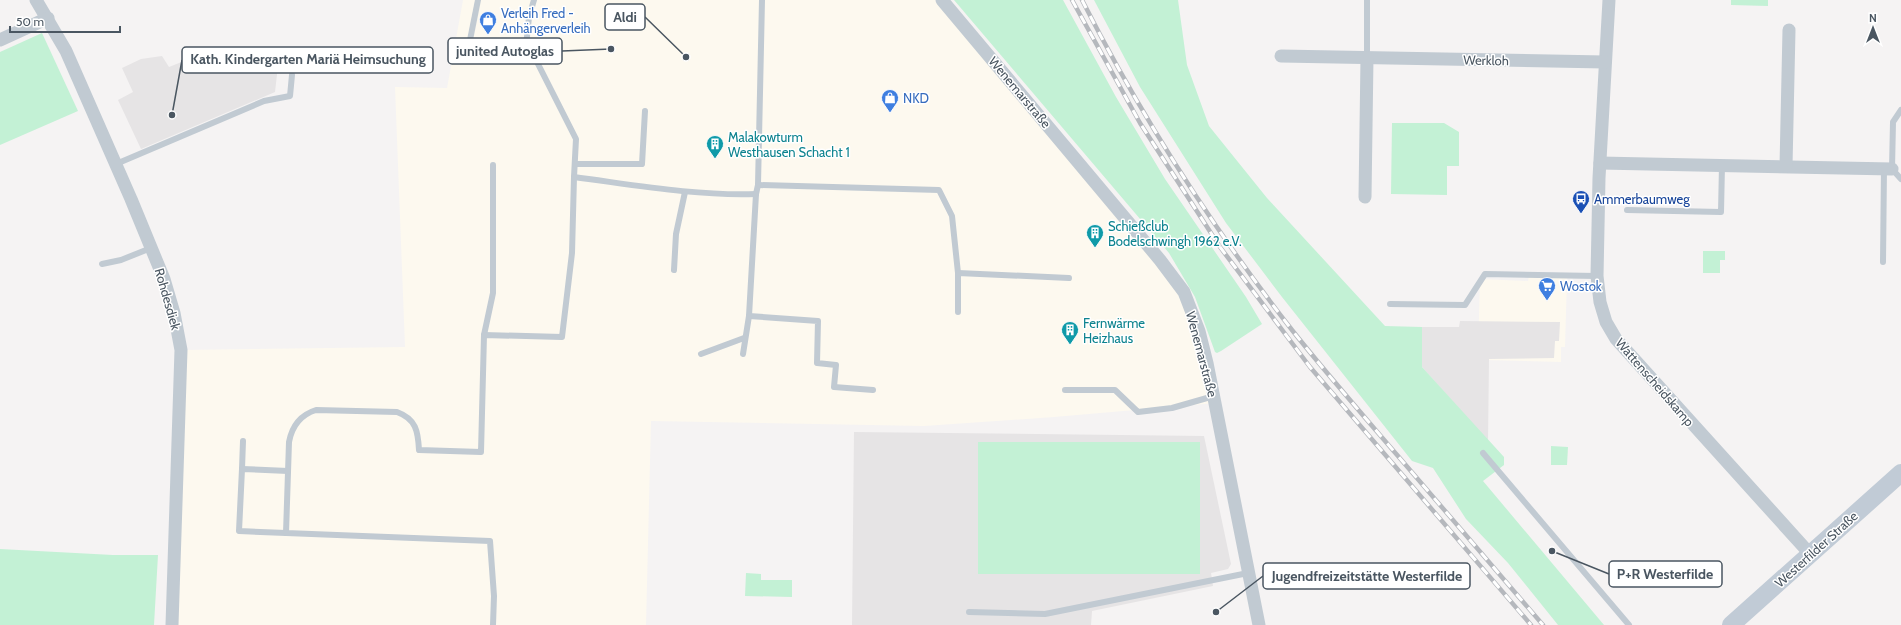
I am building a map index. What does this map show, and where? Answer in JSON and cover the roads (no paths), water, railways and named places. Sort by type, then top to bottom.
[{"type":"street","name":"Rohdesdiek","points":[[36,0],[48,18],[66,51],[116,164],[151,248],[170,299],[181,350],[172,625]]},
{"type":"street","name":"Wenemarstraße","points":[[942,0],[1160,260],[1184,292],[1199,332],[1214,396],[1259,625]]},
{"type":"street","name":"Wattenscheidskamp","points":[[1609,0],[1600,163],[1598,276],[1600,302],[1606,322],[1616,339],[1811,555]]},
{"type":"street","points":[[0,40],[48,18]]},
{"type":"street","points":[[1786,166],[1789,30]]},
{"type":"street","name":"Werkloh","points":[[1280,56],[1605,62]]},
{"type":"street","points":[[1365,197],[1367,58]]},
{"type":"street","points":[[1600,163],[1888,169]]},
{"type":"street","name":"Westerfilder Straße","points":[[1731,625],[1901,473]]},
{"type":"lane","points":[[469,45],[478,0]]},
{"type":"lane","points":[[484,335],[562,337],[572,253],[576,139],[536,60],[525,56],[529,17],[534,0]]},
{"type":"lane","points":[[743,354],[744,338],[749,316],[756,194],[758,185],[762,0]]},
{"type":"lane","points":[[1367,0],[1367,58]]},
{"type":"lane","points":[[116,164],[264,101],[290,96],[292,75]]},
{"type":"lane","points":[[575,164],[642,164],[645,110]]},
{"type":"lane","points":[[1883,262],[1888,169],[1893,122],[1901,110]]},
{"type":"lane","points":[[1627,210],[1721,212],[1722,165]]},
{"type":"lane","points":[[286,533],[289,442],[294,428],[304,416],[316,410],[397,412],[404,415],[414,423],[419,435],[419,450],[481,452],[484,335],[493,293],[493,166]]},
{"type":"lane","points":[[1888,169],[1901,179]]},
{"type":"lane","points":[[574,178],[685,192],[723,195],[756,194]]},
{"type":"lane","points":[[758,185],[939,190],[952,216],[958,273],[958,312]]},
{"type":"lane","points":[[674,270],[676,234],[685,192]]},
{"type":"lane","points":[[102,264],[121,260],[151,248]]},
{"type":"lane","points":[[958,273],[1069,278]]},
{"type":"lane","points":[[1390,304],[1465,305],[1486,274],[1598,276]]},
{"type":"lane","points":[[749,316],[818,321],[817,364],[836,365],[834,387],[873,390]]},
{"type":"lane","points":[[701,354],[744,338]]},
{"type":"lane","points":[[1066,390],[1115,390],[1138,412],[1172,408],[1214,396]]},
{"type":"lane","points":[[243,441],[239,531],[490,541],[494,596],[493,625]]},
{"type":"lane","points":[[1483,453],[1629,625]]},
{"type":"lane","points":[[242,469],[288,470]]},
{"type":"lane","points":[[969,612],[1045,614],[1248,573]]},
{"type":"railway","points":[[1072,0],[1140,123],[1220,247],[1310,367],[1531,625]]},
{"type":"railway","points":[[1082,0],[1128,86],[1153,128],[1206,211],[1262,291],[1331,378],[1543,625]]},
{"type":"place","name":"Verleih Fred - Anhängerverleih","points":[[488,35]]},
{"type":"place","name":"junited Autoglas","points":[[611,49]]},
{"type":"place","name":"Aldi","points":[[686,57]]},
{"type":"place","name":"NKD","points":[[890,113]]},
{"type":"place","name":"Kath. Kindergarten Mariä Heimsuchung","points":[[172,115]]},
{"type":"place","name":"Malakowturm Westhausen Schacht 1","points":[[715,159]]},
{"type":"place","name":"Ammerbaumweg","points":[[1581,214]]},
{"type":"place","name":"Schießclub Bodelschwingh 1962 e.V.","points":[[1095,248]]},
{"type":"place","name":"Wostok","points":[[1547,301]]},
{"type":"place","name":"Fernwärme Heizhaus","points":[[1070,345]]},
{"type":"place","name":"P+R Westerfilde","points":[[1552,551]]},
{"type":"place","name":"Jugendfreizeitstätte Westerfilde","points":[[1216,612]]}]
